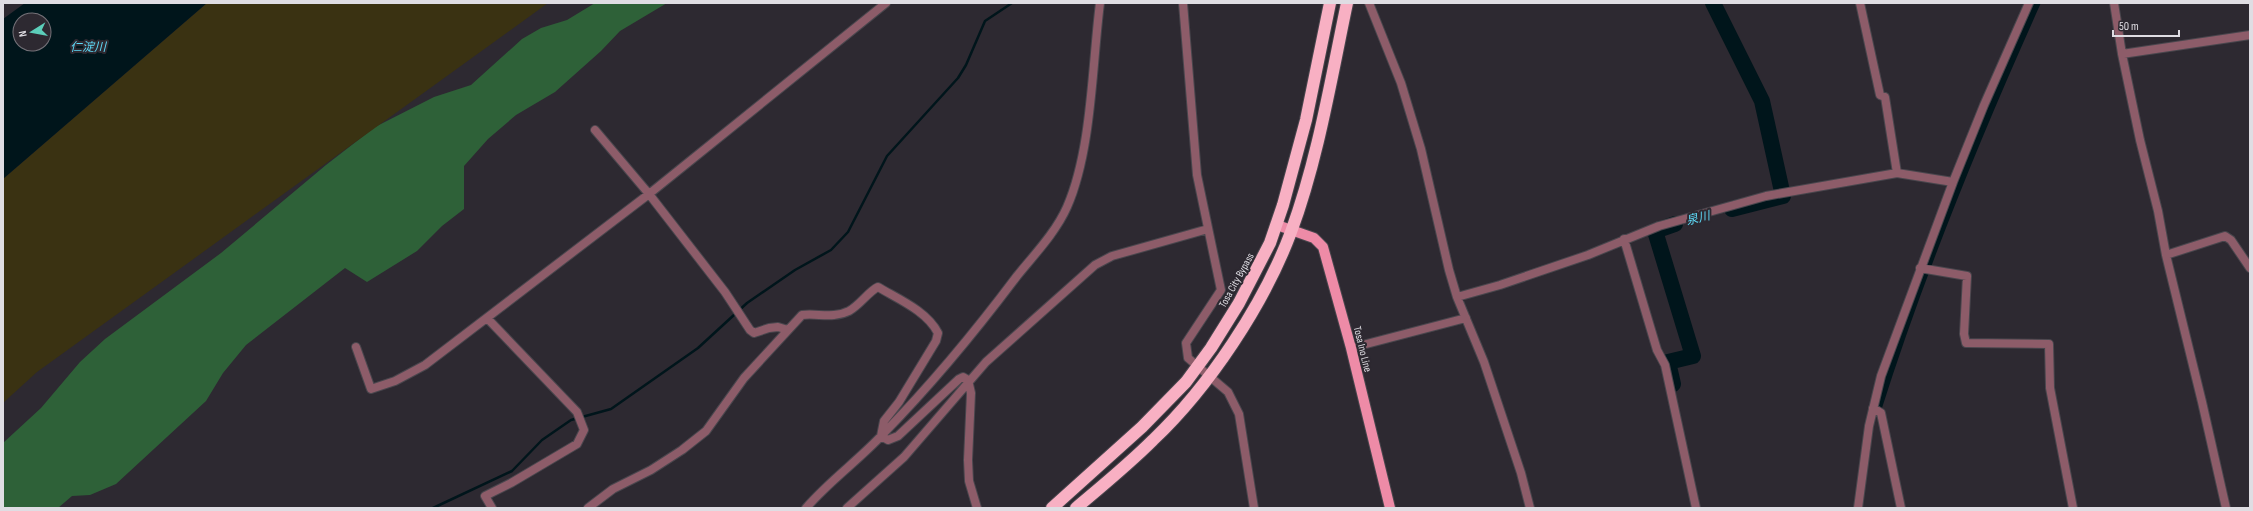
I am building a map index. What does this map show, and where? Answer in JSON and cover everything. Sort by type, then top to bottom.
[{"type":"highway","name":"Tosa City Bypass","points":[[1052,508],[1142,427],[1197,368],[1239,303],[1270,243],[1277,226],[1306,120],[1330,3]]},
{"type":"highway","points":[[1076,508],[1154,439],[1208,377],[1262,293],[1291,231],[1321,126],[1347,3]]},
{"type":"main road","name":"Tosa Ino Line","points":[[1277,226],[1314,238],[1323,247],[1351,348],[1390,508]]},
{"type":"street","points":[[356,347],[371,389],[395,381],[425,365],[649,194],[886,3]]},
{"type":"street","points":[[806,508],[881,436],[930,386],[975,331],[1053,229],[1067,208],[1075,186],[1084,142],[1100,3]]},
{"type":"street","points":[[1183,3],[1197,175],[1221,290],[1186,343],[1188,358],[1197,368],[1228,392],[1239,414],[1254,508]]},
{"type":"street","points":[[1369,3],[1405,98],[1421,149],[1457,297],[1484,362],[1521,473],[1530,508]]},
{"type":"street","points":[[1860,3],[1880,95],[1885,97],[1897,173]]},
{"type":"street","points":[[1858,508],[1863,459],[1881,376],[1953,182],[1984,105],[2029,3]]},
{"type":"street","points":[[2114,3],[2122,54],[2140,140],[2158,210],[2166,255],[2226,508]]},
{"type":"street","points":[[2122,54],[2250,35]]},
{"type":"street","points":[[595,130],[649,194],[725,292],[750,330],[754,333],[778,327],[788,330]]},
{"type":"street","points":[[1457,297],[1588,255],[1659,226],[1766,196],[1897,173],[1953,182]]},
{"type":"street","points":[[847,508],[904,457],[968,380],[986,362],[1095,265],[1112,256],[1208,229]]},
{"type":"street","points":[[2166,255],[2225,236],[2231,240],[2250,268]]},
{"type":"street","points":[[1624,239],[1657,350],[1665,365],[1696,508]]},
{"type":"street","points":[[1920,268],[1967,276],[1964,334],[1966,342],[2049,344],[2050,388],[2073,508]]},
{"type":"street","points":[[588,508],[613,489],[651,470],[682,450],[706,431],[744,378],[802,315],[832,316],[848,311],[864,300],[873,289],[878,287],[911,306],[936,328],[938,333],[936,340],[899,402],[884,421],[881,436]]},
{"type":"street","points":[[487,318],[577,412],[584,430],[577,444],[511,484],[485,496],[492,508]]},
{"type":"street","points":[[1351,348],[1466,318]]},
{"type":"street","points":[[881,436],[888,440],[898,436],[958,379],[963,377],[968,380],[971,393],[969,481],[967,496],[971,508]]},
{"type":"street","points":[[1873,408],[1881,413],[1901,508]]},
{"type":"street","points":[[969,481],[976,508]]},
{"type":"green space","points":[[595,3],[667,3],[620,31],[601,51],[555,92],[516,115],[488,139],[464,166],[464,209],[442,226],[417,251],[367,282],[345,268],[246,345],[223,373],[206,401],[116,484],[90,495],[72,496],[58,508],[3,508],[3,443],[41,408],[80,362],[105,339],[221,253],[326,165],[375,127],[434,97],[471,85],[522,39],[541,28],[567,20]]},
{"type":"sand","points":[[207,3],[548,3],[37,372],[3,403],[3,179]]},
{"type":"water","name":"仁淀川","points":[[25,3],[207,3],[3,179],[3,19],[12,12],[12,52],[52,52],[52,12],[13,12]]},
{"type":"waterway","points":[[433,508],[512,471],[542,440],[571,420],[611,409],[698,348],[747,303],[795,270],[831,250],[848,232],[887,156],[958,78],[966,65],[985,21],[1012,3]]},
{"type":"waterway","name":"泉川","points":[[1713,3],[1762,101],[1783,196],[1732,209]]},
{"type":"waterway","points":[[1876,412],[1930,256],[1992,103],[2036,3]]},
{"type":"waterway","name":"泉川","points":[[1673,384],[1668,362],[1693,356],[1655,231],[1675,224]]}]
